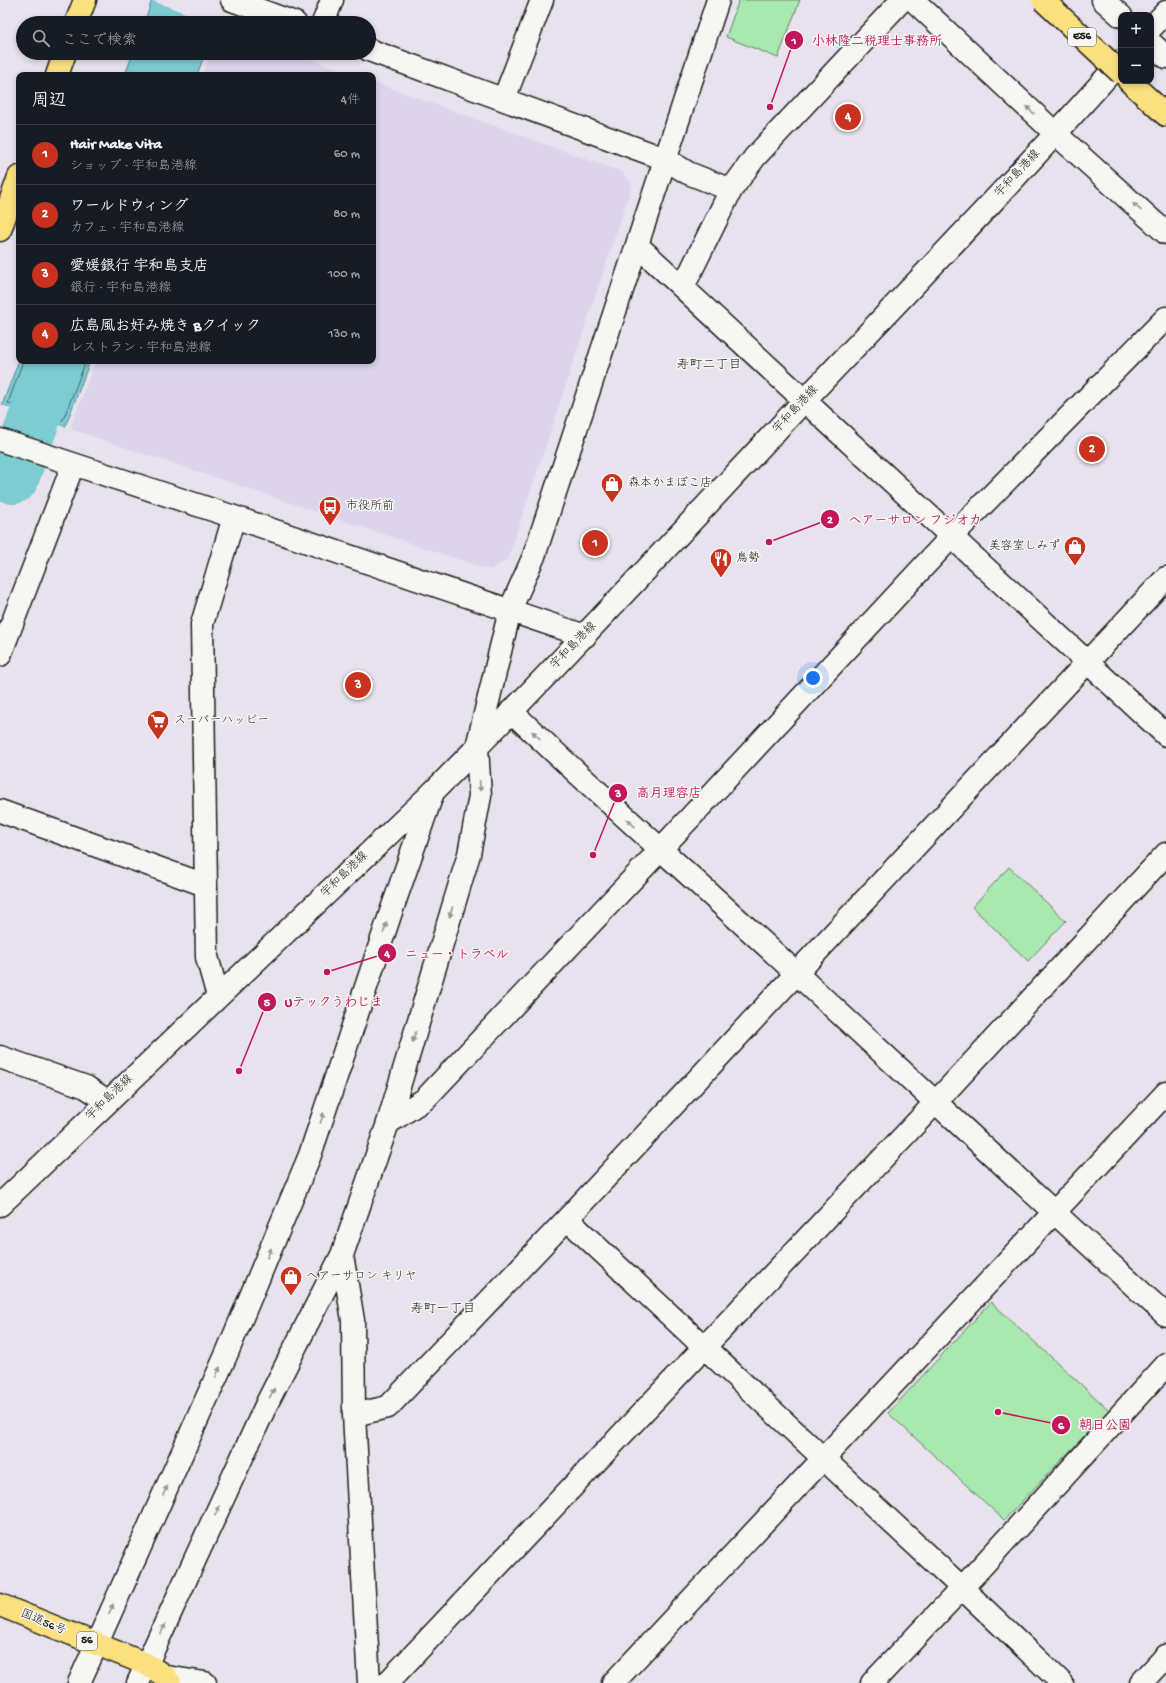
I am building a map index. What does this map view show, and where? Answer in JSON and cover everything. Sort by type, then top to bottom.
[{"type":"highway","points":[[79,16],[85,0]]},
{"type":"highway","name":"E56","points":[[1043,0],[1118,70]]},
{"type":"highway","points":[[58,72],[62,60]]},
{"type":"highway","points":[[1132,84],[1166,115]]},
{"type":"highway","points":[[0,230],[16,185]]},
{"type":"highway","name":"国道56号","points":[[0,1605],[95,1645],[142,1674],[168,1680]]},
{"type":"street","points":[[232,0],[276,16]]},
{"type":"street","points":[[326,16],[332,0]]},
{"type":"street","points":[[504,99],[542,0]]},
{"type":"street","points":[[142,1674],[268,1401],[342,1256],[388,1123],[469,854],[480,796],[477,747],[510,610],[534,556],[638,246],[665,159],[718,0]]},
{"type":"street","points":[[683,287],[731,190],[755,157],[902,0]]},
{"type":"street","points":[[914,0],[1056,134],[1166,233]]},
{"type":"street","points":[[1104,0],[1118,13]]},
{"type":"street","points":[[1154,25],[1166,12]]},
{"type":"street","points":[[1154,46],[1166,57]]},
{"type":"street","points":[[376,53],[665,159],[688,173],[731,190]]},
{"type":"street","name":"宇和島港線","points":[[0,1204],[433,792],[585,636],[1056,134],[1118,64]]},
{"type":"street","points":[[638,246],[1166,734]]},
{"type":"street","points":[[388,1123],[425,1099],[660,850],[952,536],[1166,318]]},
{"type":"street","points":[[0,440],[234,517],[585,636]]},
{"type":"street","points":[[0,655],[64,462]]},
{"type":"street","points":[[218,996],[207,957],[202,624],[234,517]]},
{"type":"street","points":[[354,1415],[388,1407],[567,1219],[1166,578]]},
{"type":"street","points":[[511,712],[660,850],[797,973],[935,1103],[1166,1315]]},
{"type":"street","points":[[78,1683],[227,1353],[310,1155],[391,912],[433,792]]},
{"type":"street","points":[[0,811],[205,885]]},
{"type":"street","points":[[387,1683],[935,1103],[1166,854]]},
{"type":"street","points":[[0,1057],[86,1087],[107,1101]]},
{"type":"street","points":[[613,1683],[1053,1212],[1166,1094]]},
{"type":"street","points":[[567,1219],[1062,1683]]},
{"type":"street","points":[[342,1256],[353,1320],[354,1415],[369,1683]]},
{"type":"street","points":[[872,1683],[962,1588],[1166,1365]]},
{"type":"street","points":[[1141,1683],[1166,1656]]},
{"type":"street","points":[[168,1680],[205,1683]]},
{"type":"shaded area","points":[[207,60],[313,60],[347,72],[203,72]]},
{"type":"shaded area","points":[[376,83],[622,172],[632,185],[508,559],[490,570],[70,429],[94,364],[376,364]]},
{"type":"green space","points":[[739,0],[800,0],[778,58],[726,37]]},
{"type":"green space","points":[[1009,867],[1066,921],[1028,961],[972,907]]},
{"type":"green space","points":[[991,1302],[1109,1410],[1004,1520],[888,1413]]},
{"type":"water","points":[[152,0],[197,16],[146,16]]},
{"type":"water","points":[[130,60],[202,60],[198,72],[126,72]]},
{"type":"water","points":[[17,364],[89,364],[65,427],[2,405]]},
{"type":"pier","points":[[150,0],[227,0],[221,16],[193,16]]},
{"type":"pier","points":[[2,405],[65,427],[64,429],[1,407]]},
{"type":"waterway","points":[[13,478],[54,364]]},
{"type":"place","name":"小林隆二税理士事務所","points":[[770,107]]},
{"type":"place","name":"広島風お好み焼き Bクイック","points":[[848,117]]},
{"type":"place","name":"ワールドウィング","points":[[1092,449]]},
{"type":"place","name":"森本かまぼこ店","points":[[612,504]]},
{"type":"place","name":"市役所前","points":[[330,526]]},
{"type":"place","name":"ヘアーサロン フジオカ","points":[[769,542]]},
{"type":"place","name":"Hair Make Vita","points":[[595,543]]},
{"type":"place","name":"美容室しみず","points":[[1075,566]]},
{"type":"place","name":"鳥勢","points":[[721,578]]},
{"type":"place","name":"愛媛銀行 宇和島支店","points":[[358,685]]},
{"type":"place","name":"スーパーハッピー","points":[[158,740]]},
{"type":"place","name":"高月理容店","points":[[593,855]]},
{"type":"place","name":"ニュー・トラベル","points":[[327,972]]},
{"type":"place","name":"Uテックうわじま","points":[[239,1071]]},
{"type":"place","name":"ヘアーサロン キリヤ","points":[[291,1296]]},
{"type":"place","name":"朝日公園","points":[[998,1412]]},
{"type":"district","name":"寿町二丁目","points":[[709,365]]},
{"type":"district","name":"寿町一丁目","points":[[443,1309]]}]
